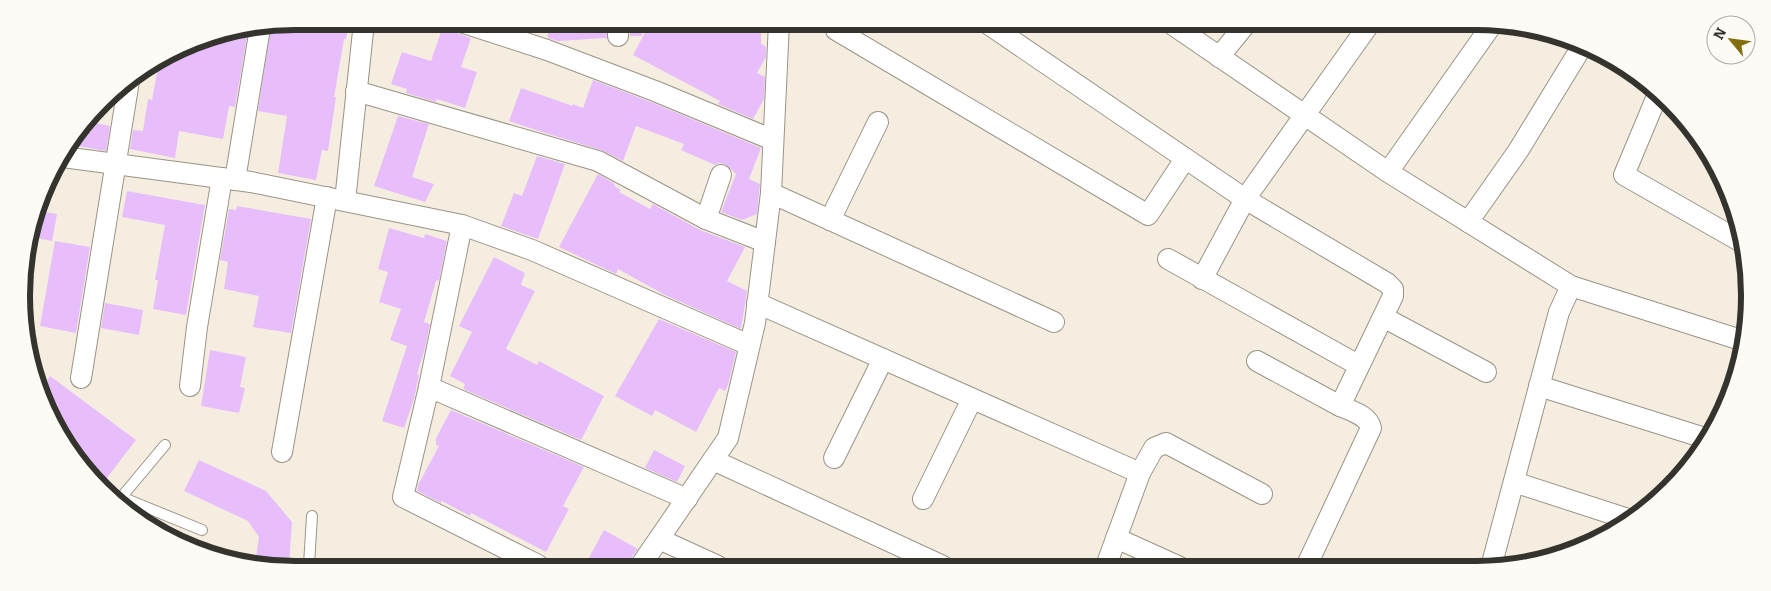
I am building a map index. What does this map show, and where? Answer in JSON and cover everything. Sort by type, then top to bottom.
[{"type":"street","points":[[282,452],[336,199],[356,91],[363,30]]},
{"type":"street","points":[[486,30],[547,50],[655,91],[773,140]]},
{"type":"street","points":[[644,561],[728,438],[755,323],[771,193],[779,30]]},
{"type":"street","points":[[836,30],[1148,216],[1185,158]]},
{"type":"street","points":[[997,30],[1245,199],[1387,283],[1393,289],[1393,296],[1358,365],[1340,406]]},
{"type":"street","points":[[1180,30],[1388,172],[1571,286],[1738,338]]},
{"type":"street","points":[[1219,57],[1241,30]]},
{"type":"street","points":[[1202,279],[1245,199],[1365,30]]},
{"type":"street","points":[[1388,172],[1488,31]]},
{"type":"street","points":[[190,386],[197,326],[259,32]]},
{"type":"street","points":[[1468,222],[1518,152],[1579,51]]},
{"type":"street","points":[[80,378],[127,90]]},
{"type":"street","points":[[356,91],[598,161],[706,219],[765,242]]},
{"type":"street","points":[[1655,100],[1624,175],[1735,239]]},
{"type":"street","points":[[830,220],[878,122]]},
{"type":"street","points":[[69,158],[228,179],[462,225],[532,250],[749,345]]},
{"type":"street","points":[[706,219],[721,175]]},
{"type":"street","points":[[771,193],[1054,322]]},
{"type":"street","points":[[462,225],[429,387],[404,497],[530,561]]},
{"type":"street","points":[[1168,259],[1358,365]]},
{"type":"street","points":[[1493,560],[1559,312],[1571,286]]},
{"type":"street","points":[[757,303],[1140,473]]},
{"type":"street","points":[[1382,317],[1486,372]]},
{"type":"street","points":[[834,458],[883,359]]},
{"type":"street","points":[[1256,361],[1366,418],[1371,428],[1309,561]]},
{"type":"street","points":[[1539,386],[1700,436]]},
{"type":"street","points":[[429,387],[687,500]]},
{"type":"street","points":[[923,499],[972,399]]},
{"type":"street","points":[[1108,561],[1140,473],[1154,448],[1166,443],[1262,494]]},
{"type":"street","points":[[713,460],[932,561]]},
{"type":"street","points":[[1514,482],[1622,517]]},
{"type":"street","points":[[1116,538],[1167,561]]},
{"type":"street","points":[[659,539],[707,561]]},
{"type":"lane","points":[[122,496],[165,445]]},
{"type":"lane","points":[[128,501],[202,530]]},
{"type":"lane","points":[[310,561],[312,516]]},
{"type":"building","points":[[348,30],[346,39],[344,39],[334,97],[336,97],[328,151],[322,150],[316,180],[278,173],[287,116],[258,111],[270,31]]},
{"type":"building","points":[[442,30],[452,30],[471,38],[461,67],[477,72],[465,108],[437,99],[436,102],[406,93],[407,89],[391,84],[402,52],[431,61]]},
{"type":"building","points":[[548,30],[606,30],[607,38],[558,41],[548,38]]},
{"type":"building","points":[[630,30],[642,30],[642,36],[630,36]]},
{"type":"building","points":[[646,30],[761,30],[761,44],[766,47],[766,57],[757,73],[765,77],[764,99],[753,119],[718,104],[720,101],[633,55]]},
{"type":"building","points":[[247,34],[235,107],[229,106],[223,139],[179,131],[175,158],[130,149],[133,130],[143,131],[148,99],[152,100],[158,69],[194,50]]},
{"type":"building","points":[[593,80],[761,148],[749,179],[760,184],[757,214],[742,220],[721,212],[736,174],[725,164],[719,163],[715,165],[681,150],[684,144],[636,126],[623,161],[601,150],[509,121],[521,88],[583,108]]},
{"type":"building","points":[[398,116],[429,124],[412,177],[434,184],[425,202],[374,186]]},
{"type":"building","points":[[94,123],[110,126],[106,151],[77,146]]},
{"type":"building","points":[[537,156],[565,164],[538,239],[501,226],[514,193],[522,196]]},
{"type":"building","points":[[598,174],[615,184],[614,186],[621,190],[619,192],[650,209],[653,204],[700,230],[745,247],[727,281],[747,291],[741,329],[665,295],[618,269],[616,274],[559,247]]},
{"type":"building","points":[[127,191],[205,205],[186,315],[153,309],[158,280],[155,280],[165,225],[122,217]]},
{"type":"building","points":[[237,206],[311,219],[291,333],[253,327],[259,296],[224,289],[228,262],[220,260],[229,209],[236,210]]},
{"type":"building","points":[[43,212],[57,214],[52,241],[36,238]]},
{"type":"building","points":[[389,228],[424,238],[425,234],[447,241],[439,280],[436,281],[424,322],[430,324],[417,374],[419,375],[414,399],[404,428],[382,421],[407,346],[390,340],[401,309],[379,302],[388,272],[378,269]]},
{"type":"building","points":[[55,241],[90,247],[76,333],[40,326]]},
{"type":"building","points":[[494,257],[525,273],[521,285],[535,291],[506,349],[537,365],[539,361],[604,396],[581,440],[463,389],[465,384],[450,376],[472,332],[459,326]]},
{"type":"building","points":[[105,303],[143,310],[139,335],[101,328]]},
{"type":"building","points":[[659,319],[736,352],[725,391],[719,388],[696,432],[655,410],[652,416],[615,396]]},
{"type":"building","points":[[210,350],[246,357],[240,387],[245,388],[239,413],[201,406]]},
{"type":"building","points":[[50,376],[136,440],[105,480],[75,443],[57,413],[45,383]]},
{"type":"building","points":[[451,410],[584,467],[563,506],[569,509],[546,552],[471,513],[470,516],[442,501],[441,503],[417,491],[418,485],[439,446],[436,445],[436,438]]},
{"type":"building","points":[[654,450],[685,466],[677,482],[645,468]]},
{"type":"building","points":[[199,460],[266,491],[292,522],[289,561],[256,558],[259,537],[248,521],[184,491]]},
{"type":"building","points":[[604,530],[638,549],[630,561],[587,561]]}]
